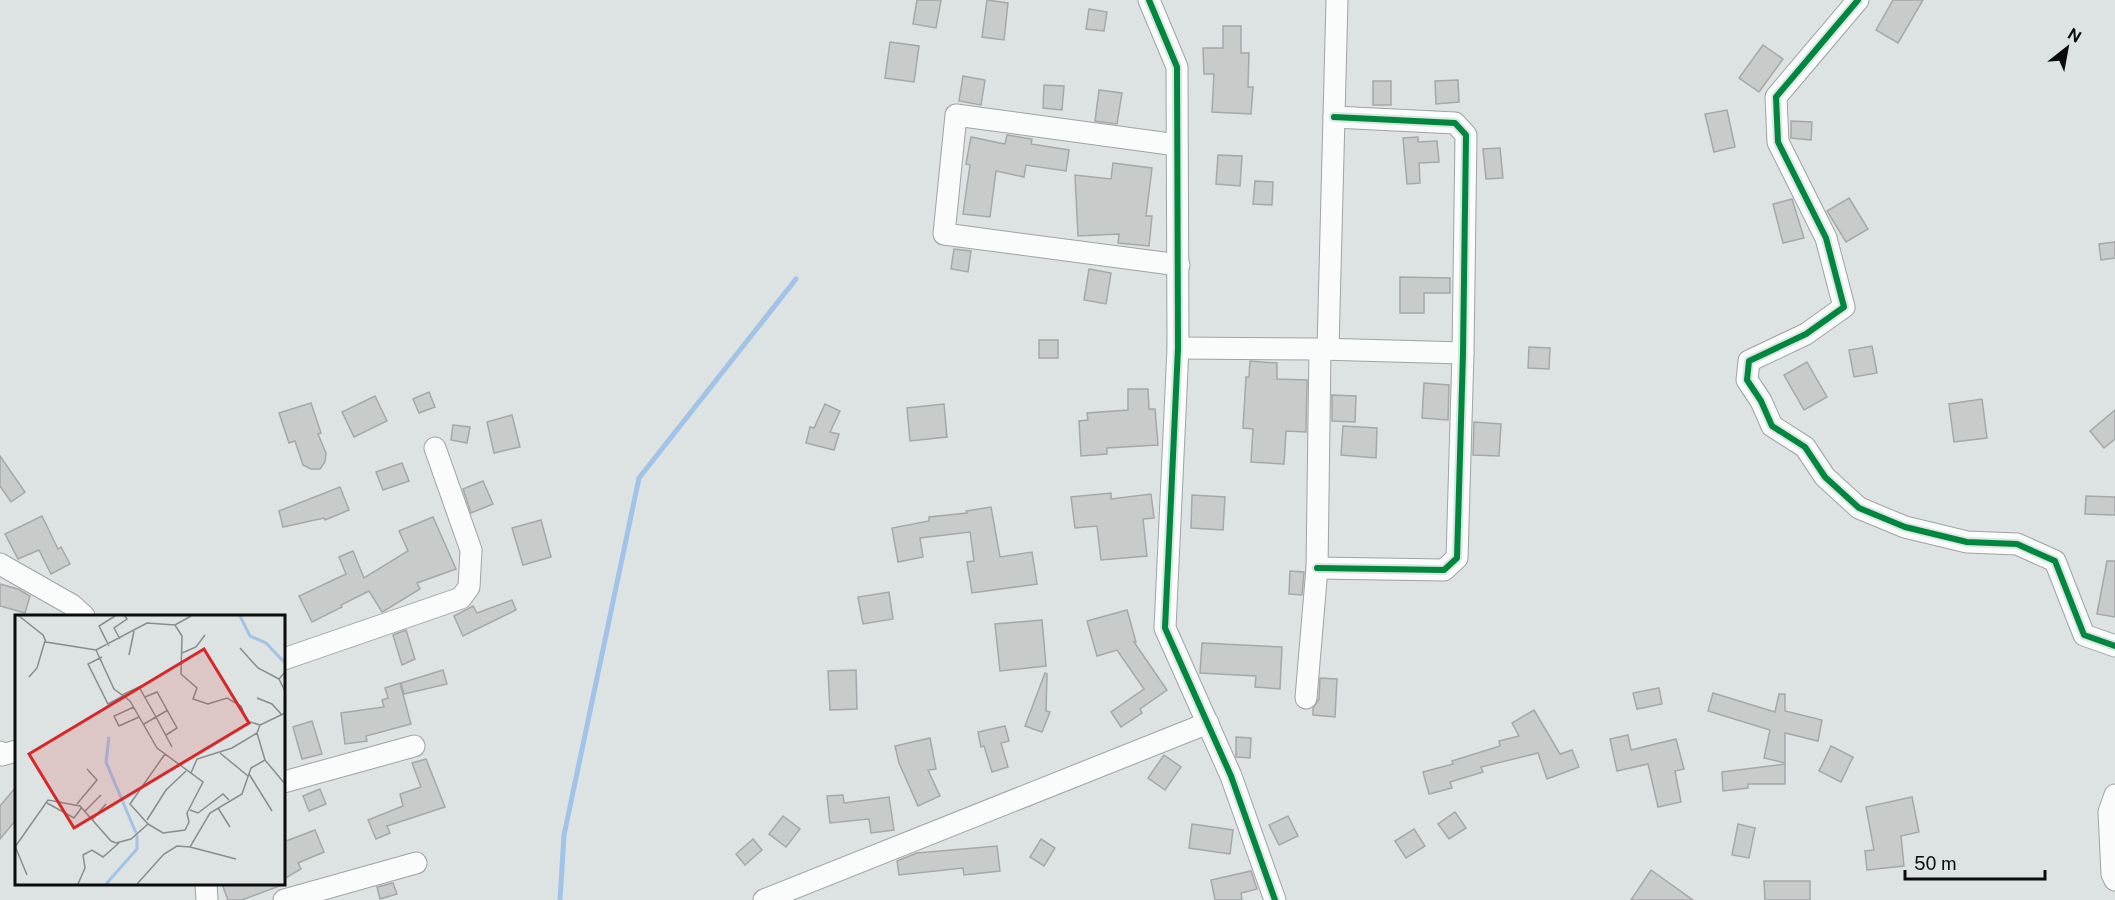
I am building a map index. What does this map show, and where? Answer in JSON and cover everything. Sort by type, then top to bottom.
[{"type":"street","points":[[1149,0],[1177,67],[1178,348],[1165,628],[1231,776],[1275,900]]},
{"type":"street","points":[[1306,698],[1317,568],[1337,0]]},
{"type":"street","points":[[1858,0],[1776,97],[1778,142],[1826,238],[1844,307],[1806,334],[1749,361],[1747,381],[1761,401],[1772,426],[1805,447],[1825,477],[1859,508],[1905,527],[1967,542],[2017,544],[2055,561],[2084,635],[2115,646]]},
{"type":"street","points":[[1178,145],[956,115],[944,234],[1179,265]]},
{"type":"street","points":[[1317,568],[1444,570],[1457,558],[1466,135],[1455,123],[1334,117]]},
{"type":"street","points":[[1178,348],[1463,353]]},
{"type":"street","points":[[285,659],[461,598],[469,587],[471,550],[435,448]]},
{"type":"street","points":[[0,564],[72,605],[83,615]]},
{"type":"street","points":[[764,900],[1208,723]]},
{"type":"street","points":[[285,782],[414,746]]},
{"type":"street","points":[[0,752],[2,755],[15,751]]},
{"type":"street","points":[[2115,795],[2109,812],[2112,874],[2115,880]]},
{"type":"street","points":[[284,900],[416,863]]},
{"type":"street","points":[[206,885],[207,900]]},
{"type":"building","points":[[917,0],[941,0],[936,28],[913,24]]},
{"type":"building","points":[[987,0],[1008,3],[1004,40],[982,37]]},
{"type":"building","points":[[1893,0],[1923,0],[1898,43],[1876,30]]},
{"type":"building","points":[[1089,9],[1107,12],[1104,31],[1086,29]]},
{"type":"building","points":[[1223,26],[1241,26],[1241,53],[1249,53],[1248,87],[1253,87],[1251,114],[1212,112],[1214,74],[1204,74],[1203,48],[1223,48]]},
{"type":"building","points":[[890,42],[919,46],[914,82],[885,78]]},
{"type":"building","points":[[1763,45],[1783,59],[1759,92],[1739,78]]},
{"type":"building","points":[[963,76],[985,80],[981,105],[959,101]]},
{"type":"building","points":[[1458,80],[1459,102],[1436,104],[1435,81]]},
{"type":"building","points":[[1373,81],[1391,81],[1391,105],[1373,105]]},
{"type":"building","points":[[1044,85],[1064,86],[1062,110],[1043,108]]},
{"type":"building","points":[[1099,90],[1122,93],[1117,124],[1095,121]]},
{"type":"building","points":[[1727,110],[1735,147],[1714,152],[1705,114]]},
{"type":"building","points":[[1791,121],[1812,122],[1811,140],[1791,138]]},
{"type":"building","points":[[1007,135],[1032,139],[1031,144],[1069,150],[1066,171],[1026,165],[1024,177],[996,171],[990,217],[963,214],[970,165],[966,164],[971,137],[1005,144]]},
{"type":"building","points":[[1418,137],[1418,142],[1437,141],[1439,162],[1419,163],[1420,183],[1407,184],[1403,138]]},
{"type":"building","points":[[1500,148],[1503,178],[1486,179],[1483,149]]},
{"type":"building","points":[[1218,155],[1242,156],[1240,186],[1216,184]]},
{"type":"building","points":[[1113,163],[1152,168],[1146,216],[1152,216],[1149,246],[1118,243],[1119,234],[1078,236],[1075,175],[1111,179]]},
{"type":"building","points":[[1255,181],[1273,182],[1272,205],[1253,204]]},
{"type":"building","points":[[1849,198],[1868,229],[1846,242],[1827,211]]},
{"type":"building","points":[[1792,199],[1804,238],[1783,243],[1773,204]]},
{"type":"building","points":[[2115,242],[2115,258],[2101,260],[2099,244]]},
{"type":"building","points":[[954,249],[971,251],[968,272],[951,269]]},
{"type":"building","points":[[1089,269],[1111,273],[1106,304],[1084,300]]},
{"type":"building","points":[[1400,277],[1450,278],[1450,293],[1424,293],[1424,313],[1400,313]]},
{"type":"building","points":[[1039,340],[1058,340],[1058,358],[1039,358]]},
{"type":"building","points":[[1872,346],[1877,373],[1854,377],[1849,350]]},
{"type":"building","points":[[1529,347],[1550,348],[1549,369],[1528,368]]},
{"type":"building","points":[[1250,361],[1277,363],[1277,379],[1307,380],[1306,432],[1286,431],[1284,464],[1251,462],[1253,429],[1243,428],[1246,377],[1249,377]]},
{"type":"building","points":[[1807,362],[1827,397],[1804,410],[1784,375]]},
{"type":"building","points":[[1424,383],[1449,385],[1448,420],[1422,418]]},
{"type":"building","points":[[1128,389],[1148,389],[1149,409],[1155,409],[1158,445],[1107,448],[1107,454],[1081,456],[1079,421],[1088,420],[1087,413],[1128,410]]},
{"type":"building","points":[[429,392],[435,407],[419,413],[413,399]]},
{"type":"building","points":[[1332,395],[1356,396],[1355,422],[1332,421]]},
{"type":"building","points":[[375,396],[387,421],[354,437],[342,412]]},
{"type":"building","points":[[1982,399],[1987,438],[1954,442],[1949,404]]},
{"type":"building","points":[[311,403],[321,433],[318,434],[326,453],[325,462],[320,469],[311,469],[303,465],[295,441],[289,443],[279,413]]},
{"type":"building","points":[[825,404],[840,411],[830,432],[839,434],[834,450],[806,443],[810,427],[814,428]]},
{"type":"building","points":[[944,404],[947,437],[910,441],[907,408]]},
{"type":"building","points":[[2115,410],[2115,439],[2104,448],[2090,431]]},
{"type":"building","points":[[512,415],[520,447],[494,453],[487,422]]},
{"type":"building","points":[[1474,422],[1501,424],[1499,456],[1473,455]]},
{"type":"building","points":[[453,425],[470,427],[467,443],[451,440]]},
{"type":"building","points":[[1343,426],[1377,428],[1376,458],[1341,455]]},
{"type":"building","points":[[0,456],[25,492],[11,502],[0,486]]},
{"type":"building","points":[[402,463],[409,481],[383,490],[376,472]]},
{"type":"building","points":[[483,481],[493,504],[471,513],[463,489]]},
{"type":"building","points":[[340,487],[349,510],[325,520],[324,518],[283,527],[279,511]]},
{"type":"building","points":[[1111,493],[1111,499],[1151,494],[1154,518],[1143,519],[1147,556],[1101,560],[1097,526],[1075,528],[1071,497]]},
{"type":"building","points":[[1192,495],[1225,497],[1223,530],[1191,528]]},
{"type":"building","points":[[2086,496],[2115,497],[2115,515],[2085,514]]},
{"type":"building","points":[[991,507],[1000,557],[1032,552],[1037,584],[972,593],[967,562],[974,561],[970,532],[920,538],[923,557],[898,562],[892,528],[929,521],[929,517],[967,513],[966,511]]},
{"type":"building","points":[[42,516],[58,549],[61,547],[70,564],[51,574],[39,550],[18,559],[5,534]]},
{"type":"building","points":[[433,517],[456,569],[417,583],[420,589],[382,612],[369,591],[312,622],[299,596],[346,574],[339,557],[353,551],[364,578],[408,551],[399,531]]},
{"type":"building","points":[[541,520],[551,557],[523,565],[512,528]]},
{"type":"building","points":[[2107,561],[2115,561],[2115,617],[2097,614]]},
{"type":"building","points":[[1290,571],[1304,572],[1302,595],[1289,594]]},
{"type":"building","points":[[0,584],[18,589],[30,596],[25,613],[0,606]]},
{"type":"building","points":[[889,592],[893,619],[863,624],[858,597]]},
{"type":"building","points":[[512,600],[516,610],[463,636],[454,616],[473,606],[477,613]]},
{"type":"building","points":[[1127,610],[1136,642],[1134,642],[1167,690],[1140,709],[1142,713],[1121,727],[1111,712],[1144,689],[1117,650],[1097,656],[1087,621]]},
{"type":"building","points":[[1042,620],[1046,666],[1000,671],[995,624]]},
{"type":"building","points":[[406,630],[415,659],[402,665],[393,635]]},
{"type":"building","points":[[1202,643],[1282,647],[1280,689],[1255,687],[1256,676],[1200,673]]},
{"type":"building","points":[[443,670],[447,684],[404,694],[401,683]]},
{"type":"building","points":[[856,670],[857,709],[830,710],[828,671]]},
{"type":"building","points":[[1045,673],[1047,674],[1046,711],[1050,712],[1042,732],[1025,726]]},
{"type":"building","points":[[1320,678],[1337,679],[1335,717],[1313,715],[1313,708],[1319,699]]},
{"type":"building","points":[[400,683],[411,724],[366,736],[367,741],[345,744],[341,713],[384,707],[382,700],[388,698],[385,688]]},
{"type":"building","points":[[1659,688],[1662,704],[1637,709],[1633,693]]},
{"type":"building","points":[[1713,693],[1775,712],[1779,694],[1785,694],[1785,711],[1822,720],[1818,741],[1785,733],[1785,763],[1764,758],[1770,730],[1708,711]]},
{"type":"building","points":[[1534,710],[1560,754],[1572,750],[1579,767],[1547,779],[1538,753],[1481,767],[1483,772],[1450,782],[1452,788],[1429,794],[1423,772],[1453,764],[1452,761],[1500,746],[1499,741],[1519,736],[1512,723]]},
{"type":"building","points":[[312,721],[322,754],[302,759],[293,727]]},
{"type":"building","points":[[1005,726],[1009,741],[1001,743],[1008,767],[992,772],[984,746],[981,747],[978,732]]},
{"type":"building","points":[[1628,735],[1631,750],[1676,739],[1684,769],[1675,771],[1681,802],[1658,807],[1648,764],[1617,771],[1610,739]]},
{"type":"building","points":[[1236,737],[1251,738],[1250,758],[1236,757]]},
{"type":"building","points":[[930,738],[936,769],[928,770],[940,796],[918,806],[899,763],[895,746]]},
{"type":"building","points":[[1831,746],[1853,757],[1841,782],[1819,771]]},
{"type":"building","points":[[1164,755],[1181,767],[1165,790],[1148,778]]},
{"type":"building","points":[[426,759],[445,807],[387,826],[390,833],[376,839],[368,820],[403,806],[400,794],[421,787],[412,763]]},
{"type":"building","points":[[1785,764],[1785,784],[1748,784],[1748,788],[1723,791],[1722,772]]},
{"type":"building","points":[[15,788],[15,821],[0,839],[0,806]]},
{"type":"building","points":[[320,789],[326,804],[309,811],[303,796]]},
{"type":"building","points":[[843,795],[844,803],[889,797],[894,830],[871,833],[869,819],[830,823],[827,796]]},
{"type":"building","points":[[1912,797],[1919,832],[1901,836],[1904,866],[1867,870],[1865,851],[1874,850],[1866,807]]},
{"type":"building","points":[[1455,812],[1466,828],[1449,839],[1438,824]]},
{"type":"building","points":[[783,816],[800,829],[786,847],[769,834]]},
{"type":"building","points":[[1288,816],[1298,836],[1279,845],[1269,825]]},
{"type":"building","points":[[1192,824],[1233,830],[1230,854],[1189,848]]},
{"type":"building","points":[[1738,824],[1755,828],[1749,858],[1732,855]]},
{"type":"building","points":[[1414,829],[1425,846],[1406,858],[1395,841]]},
{"type":"building","points":[[315,830],[324,852],[298,863],[301,869],[285,878],[285,839],[286,841]]},
{"type":"building","points":[[753,839],[762,850],[745,865],[736,854]]},
{"type":"building","points":[[1041,839],[1055,848],[1044,866],[1030,857]]},
{"type":"building","points":[[997,846],[1000,871],[964,875],[963,868],[899,875],[897,861],[917,853]]},
{"type":"building","points":[[1651,870],[1693,900],[1631,900]]},
{"type":"building","points":[[1251,871],[1257,889],[1241,893],[1242,900],[1215,900],[1211,880]]},
{"type":"building","points":[[1764,881],[1810,881],[1810,900],[1765,900]]},
{"type":"building","points":[[393,883],[397,894],[380,899],[377,887]]},
{"type":"building","points":[[222,885],[282,885],[242,900],[228,900]]},
{"type":"waterway","points":[[560,900],[564,835],[639,478],[796,279]]},
{"type":"cycle path","points":[[1149,0],[1177,67],[1178,348],[1165,628],[1231,776],[1275,900]]},
{"type":"cycle path","points":[[1858,0],[1776,97],[1778,142],[1826,238],[1844,307],[1806,334],[1749,361],[1747,380],[1761,401],[1772,426],[1805,447],[1825,477],[1859,508],[1905,527],[1967,542],[2017,544],[2055,561],[2084,635],[2115,646]]},
{"type":"cycle path","points":[[1317,568],[1444,570],[1457,558],[1466,135],[1455,123],[1334,117]]}]
